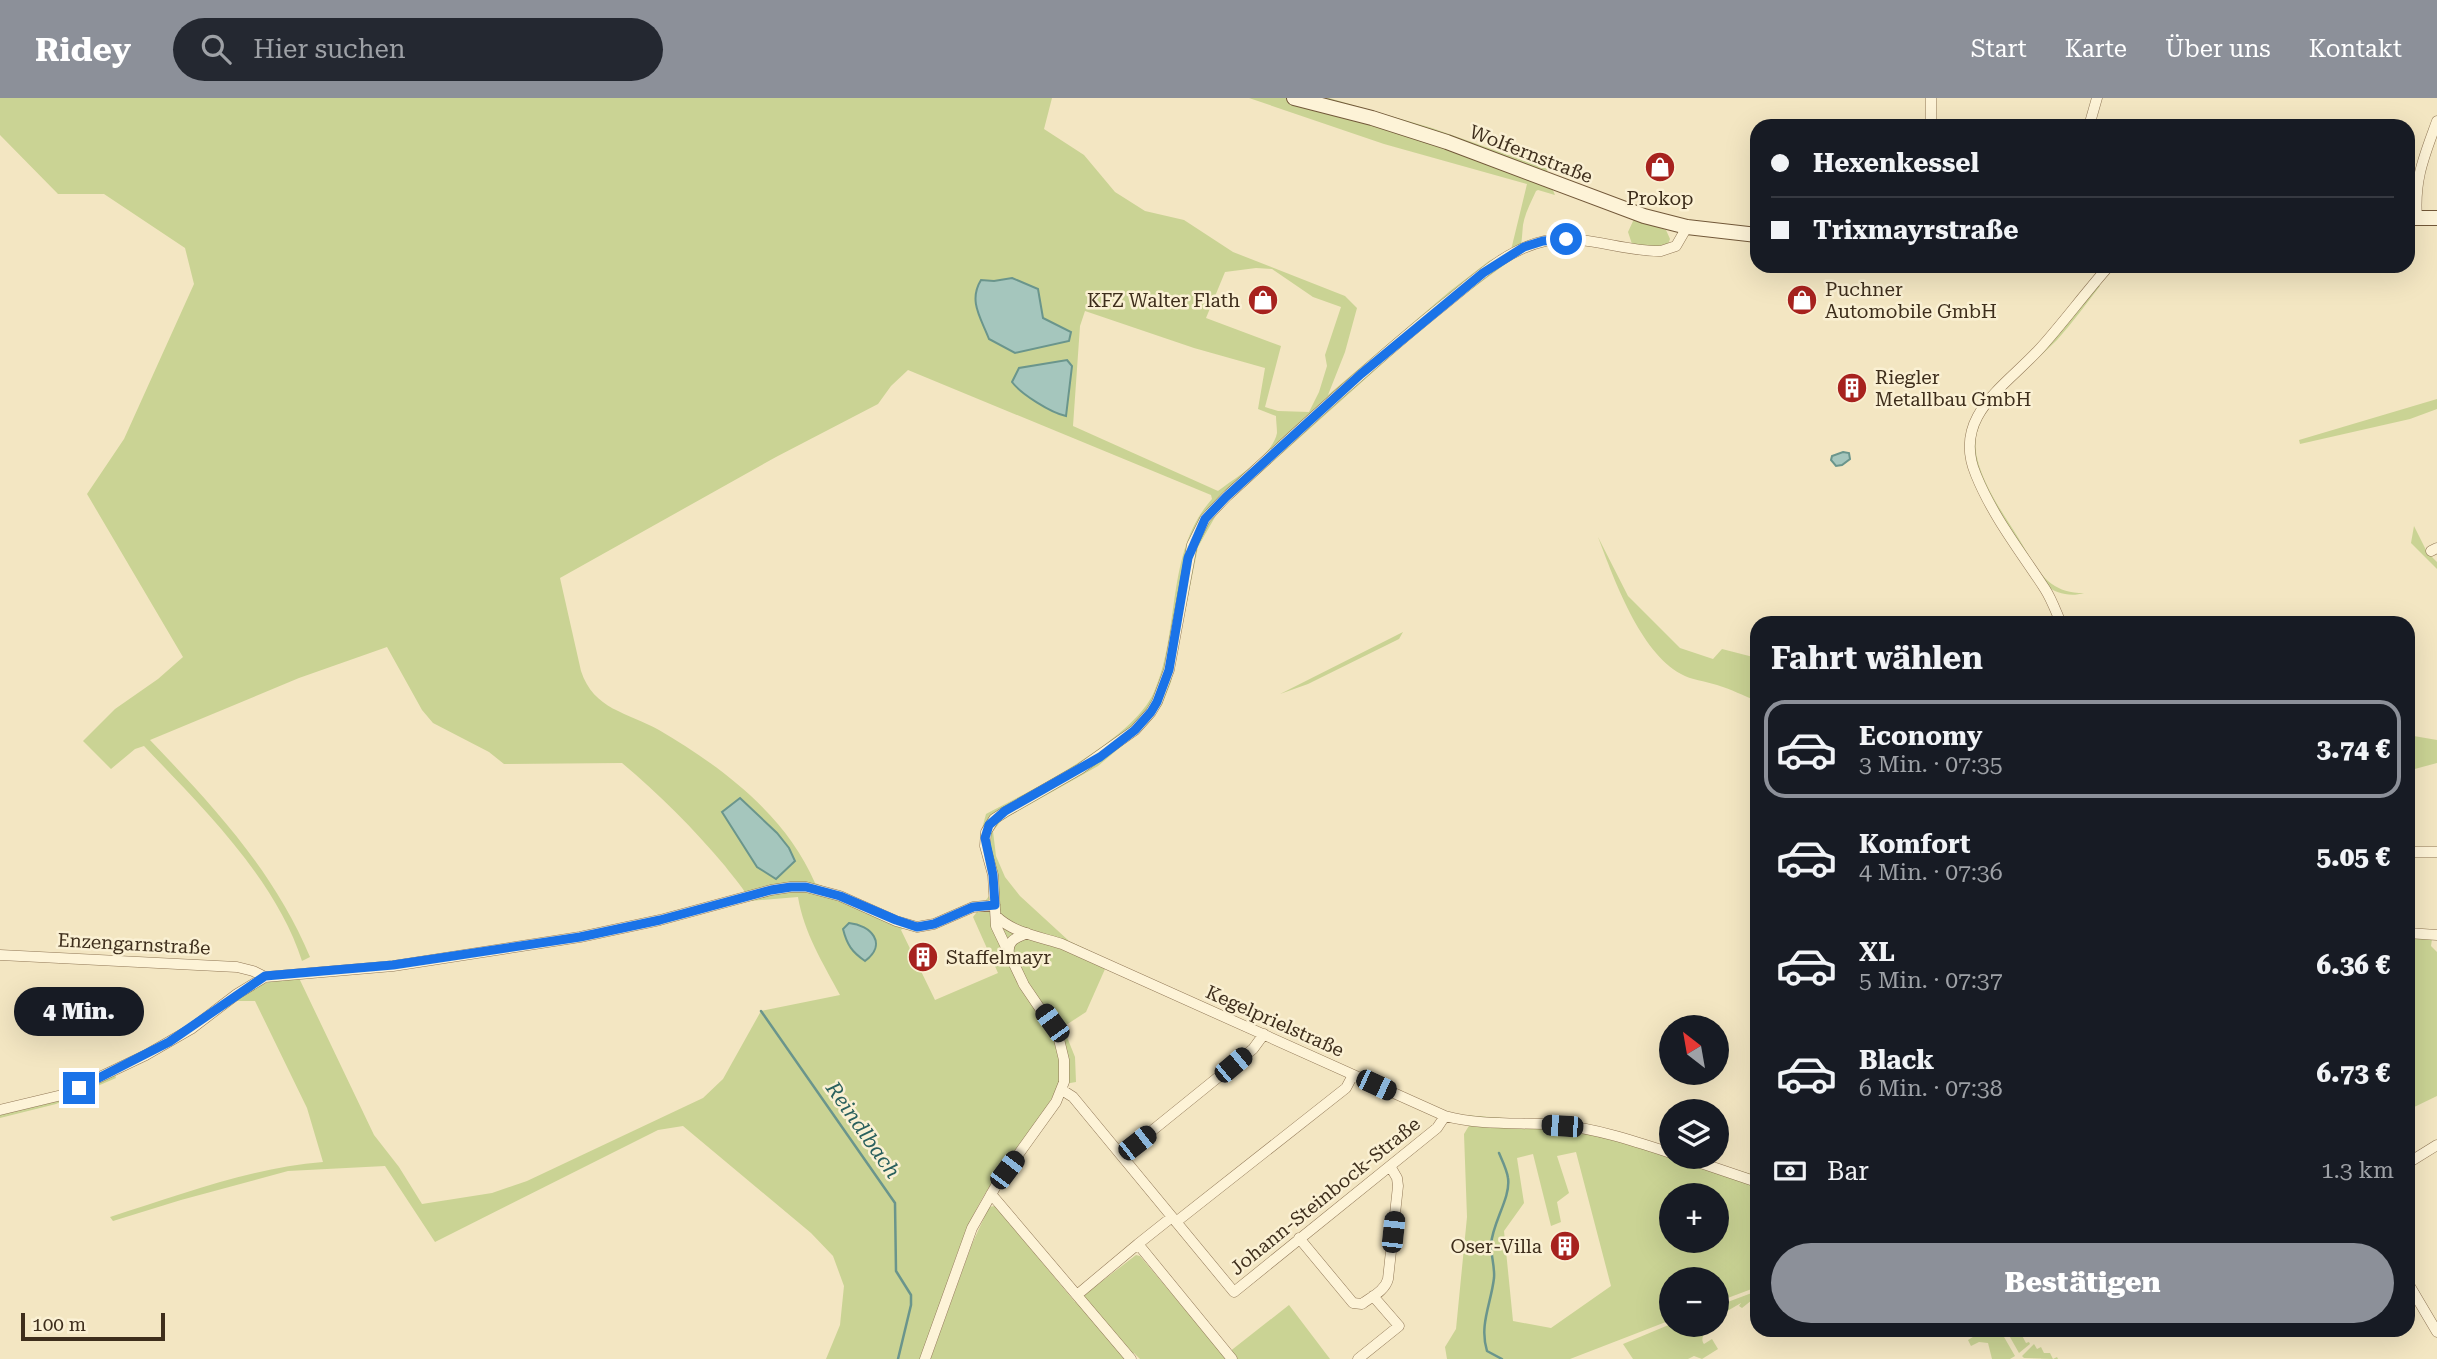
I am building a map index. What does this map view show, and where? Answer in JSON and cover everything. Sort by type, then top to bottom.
[{"type":"main road","name":"Wolfernstraße","points":[[1294,98],[1372,118],[1447,142],[1643,216],[1687,227],[1750,234]]},
{"type":"main road","points":[[2415,218],[2437,218]]},
{"type":"street","points":[[1931,98],[1931,119]]},
{"type":"street","points":[[2091,119],[2097,98]]},
{"type":"street","points":[[2415,191],[2437,121]]},
{"type":"street","points":[[926,1359],[972,1228],[991,1194],[1062,1090],[1065,1071],[1058,1035],[1024,985],[999,935],[993,875],[985,838],[989,825],[1005,811],[1100,757],[1135,730],[1151,712],[1164,687],[1169,670],[1192,545],[1205,519],[1219,503],[1370,366],[1501,261],[1524,247],[1554,239],[1661,251],[1676,246],[1687,227]]},
{"type":"street","points":[[2058,616],[2046,590],[2012,541],[1980,486],[1970,460],[1970,438],[1981,409],[1989,397],[2043,345],[2103,273]]},
{"type":"street","points":[[2415,852],[2437,852]]},
{"type":"street","points":[[0,1110],[62,1095],[135,1061],[191,1029],[265,976],[393,965],[580,937],[791,887],[806,887],[831,893],[917,927],[934,924],[973,907],[995,910]]},
{"type":"street","name":"Kegelprielstraße","points":[[995,910],[1004,923],[1062,944],[1445,1116],[1472,1122],[1528,1123],[1580,1128],[1609,1133],[1659,1149]]},
{"type":"street","points":[[1009,954],[1010,942],[1027,933]]},
{"type":"street","points":[[2415,933],[2437,935]]},
{"type":"street","name":"Enzengarnstraße","points":[[0,955],[237,967],[265,976]]},
{"type":"street","points":[[1122,1155],[1253,1049],[1264,1034]]},
{"type":"street","points":[[1077,1295],[1138,1244],[1346,1087],[1353,1075]]},
{"type":"street","name":"Johann-Steinbock-Straße","points":[[1062,1090],[1073,1097],[1234,1292],[1437,1128],[1445,1116]]},
{"type":"street","points":[[2415,1159],[2437,1145]]},
{"type":"street","points":[[1299,1238],[1353,1303],[1362,1304],[1373,1296],[1387,1284],[1388,1279],[1398,1186],[1390,1166]]},
{"type":"street","points":[[1719,1169],[1750,1180]]},
{"type":"street","points":[[991,1194],[1131,1359]]},
{"type":"street","points":[[1138,1244],[1232,1359]]},
{"type":"street","points":[[2415,1295],[2437,1332]]},
{"type":"street","points":[[1358,1359],[1399,1325],[1373,1296]]},
{"type":"green space","points":[[0,98],[1052,98],[1044,129],[1084,155],[1115,192],[1145,211],[1184,220],[1233,252],[1345,296],[1357,308],[1345,352],[1328,395],[1450,291],[1489,261],[1511,250],[1527,184],[1384,144],[1249,98],[1329,98],[1432,128],[1548,169],[1546,174],[1555,195],[1536,191],[1524,221],[1519,254],[1438,314],[1219,510],[1198,547],[1171,682],[1162,705],[1147,725],[1098,766],[1001,821],[993,831],[996,856],[1005,877],[1020,896],[1069,941],[1109,960],[1086,1012],[1063,1027],[1075,1057],[1076,1082],[1059,1085],[1042,1114],[983,1197],[956,1256],[923,1359],[826,1359],[840,1325],[844,1286],[833,1256],[811,1233],[683,1126],[658,1130],[435,1242],[385,1166],[288,1171],[113,1221],[110,1217],[242,1176],[323,1162],[307,1108],[255,1001],[237,1001],[266,983],[299,978],[374,1135],[399,1167],[422,1204],[492,1193],[527,1181],[703,1098],[723,1079],[761,1011],[840,995],[809,935],[798,897],[750,901],[739,883],[701,839],[663,799],[622,763],[504,764],[489,752],[433,723],[422,710],[387,647],[299,678],[150,740],[219,815],[260,868],[279,896],[310,957],[302,961],[290,931],[256,873],[213,819],[144,746],[135,749],[111,769],[83,741],[115,709],[158,679],[183,657],[87,494],[124,439],[194,284],[185,248],[104,194],[58,194],[0,135]],"holes":[[[1272,269],[1313,297],[1341,307],[1325,355],[1327,366],[1309,412],[1278,411],[1265,407],[1281,346],[1206,318],[1225,272]],[[1012,278],[1043,318],[1071,332],[1069,341],[1015,353],[994,281]],[[1085,311],[1194,348],[1265,368],[1258,409],[1276,416],[1277,433],[1261,458],[1218,491],[1073,426],[1080,326]],[[1067,360],[1072,366],[1057,414],[1012,383],[1019,368]],[[908,370],[1211,495],[1212,499],[1197,520],[1187,543],[1180,567],[1162,668],[1154,692],[1143,710],[1125,728],[1079,762],[986,814],[980,836],[990,884],[989,896],[973,917],[998,973],[935,1000],[901,930],[910,921],[815,883],[803,858],[787,836],[770,814],[750,795],[683,744],[613,708],[594,694],[581,671],[560,578],[776,457],[878,404],[891,386]]]},
{"type":"green space","points":[[1634,219],[1666,230],[1670,239],[1668,244],[1654,247],[1632,244],[1628,232]]},
{"type":"green space","points":[[2096,285],[2100,286],[2057,340],[1998,397],[1980,423],[1976,437],[1978,463],[1997,504],[2044,577],[2060,589],[2084,593],[2069,595],[2054,591],[2046,585],[1983,486],[1972,443],[1983,410]]},
{"type":"green space","points":[[2437,399],[2437,409],[2410,419],[2300,444],[2299,440]]},
{"type":"green space","points":[[2414,526],[2427,552],[2437,562],[2437,569],[2411,543]]},
{"type":"green space","points":[[1598,537],[1628,596],[1680,648],[1713,659],[1722,649],[1750,656],[1750,698],[1685,676],[1666,664],[1641,632]]},
{"type":"green space","points":[[1403,632],[1399,639],[1308,684],[1280,694]]},
{"type":"green space","points":[[2415,736],[2437,740],[2437,763],[2415,769]]},
{"type":"green space","points":[[2415,938],[2432,939],[2431,946],[2437,952],[2437,1096],[2415,1107]]},
{"type":"green space","points":[[115,1075],[116,1078],[56,1104],[0,1118],[0,1114],[46,1104]]},
{"type":"green space","points":[[1464,1115],[1583,1124],[1659,1152],[1659,1169],[1729,1168],[1750,1174],[1750,1290],[1729,1298],[1729,1267],[1659,1267],[1659,1325],[1570,1359],[1447,1359],[1445,1347],[1456,1329],[1467,1217],[1464,1134],[1470,1124]],"holes":[[[1576,1152],[1611,1286],[1551,1328],[1513,1321],[1504,1231],[1524,1203],[1517,1158],[1533,1154],[1551,1226],[1561,1222],[1557,1202],[1569,1193],[1557,1156]]]},
{"type":"green space","points":[[995,1206],[1075,1302],[1136,1255],[1140,1256],[1224,1356],[1289,1305],[1330,1359],[1140,1359],[1134,1353],[1126,1359],[928,1359],[932,1355],[972,1244],[989,1207]]},
{"type":"green space","points":[[1750,1294],[1750,1302],[1742,1308],[1739,1306],[1741,1303],[1729,1310],[1729,1302]]},
{"type":"green space","points":[[1659,1329],[1659,1337],[1703,1337],[1704,1344],[1712,1339],[1718,1349],[1702,1359],[1694,1356],[1688,1359],[1633,1359],[1623,1344]]},
{"type":"green space","points":[[1973,1337],[2004,1337],[2015,1356],[2010,1359],[1992,1359],[1988,1343],[1979,1342],[1971,1346],[1968,1340]]},
{"type":"green space","points":[[2010,1337],[2023,1337],[2026,1343],[2029,1342],[2019,1353]]},
{"type":"green space","points":[[2034,1344],[2037,1349],[2041,1347],[2044,1353],[2050,1353],[2053,1359],[2024,1358],[2022,1356]]},
{"type":"water","points":[[1012,278],[1038,289],[1043,318],[1071,332],[1069,341],[1015,353],[989,339],[977,310],[977,288],[981,280]]},
{"type":"water","points":[[1067,360],[1072,366],[1066,416],[1037,402],[1012,382],[1019,368]]},
{"type":"water","points":[[1849,453],[1850,459],[1836,466],[1831,460],[1832,456]]},
{"type":"water","points":[[740,798],[777,833],[795,861],[776,879],[757,867],[722,812]]},
{"type":"water","points":[[849,923],[864,927],[874,936],[875,948],[865,961],[853,951],[846,939],[843,929]]},
{"type":"waterway","name":"Reindlbach","points":[[761,1011],[895,1203],[896,1271],[911,1295],[898,1359]]},
{"type":"waterway","points":[[1499,1153],[1507,1172],[1508,1186],[1492,1237],[1494,1278],[1484,1332],[1487,1351],[1502,1359]]},
{"type":"place","name":"Prokop","points":[[1660,167]]},
{"type":"place","name":"KFZ Walter Flath","points":[[1263,300]]},
{"type":"place","name":"Puchner Automobile GmbH","points":[[1802,300]]},
{"type":"place","name":"Riegler Metallbau GmbH","points":[[1852,388]]},
{"type":"place","name":"Staffelmayr","points":[[923,957]]},
{"type":"place","name":"Oser-Villa","points":[[1565,1246]]},
{"type":"route","points":[[79,1088],[191,1029],[265,976],[393,965],[580,937],[623,929],[791,887],[822,890],[917,927],[934,924],[973,907],[995,905],[993,875],[985,846],[989,825],[1005,811],[1100,757],[1135,730],[1157,702],[1169,670],[1188,558],[1197,533],[1213,509],[1361,374],[1483,273],[1524,247],[1543,241],[1566,239]]}]
